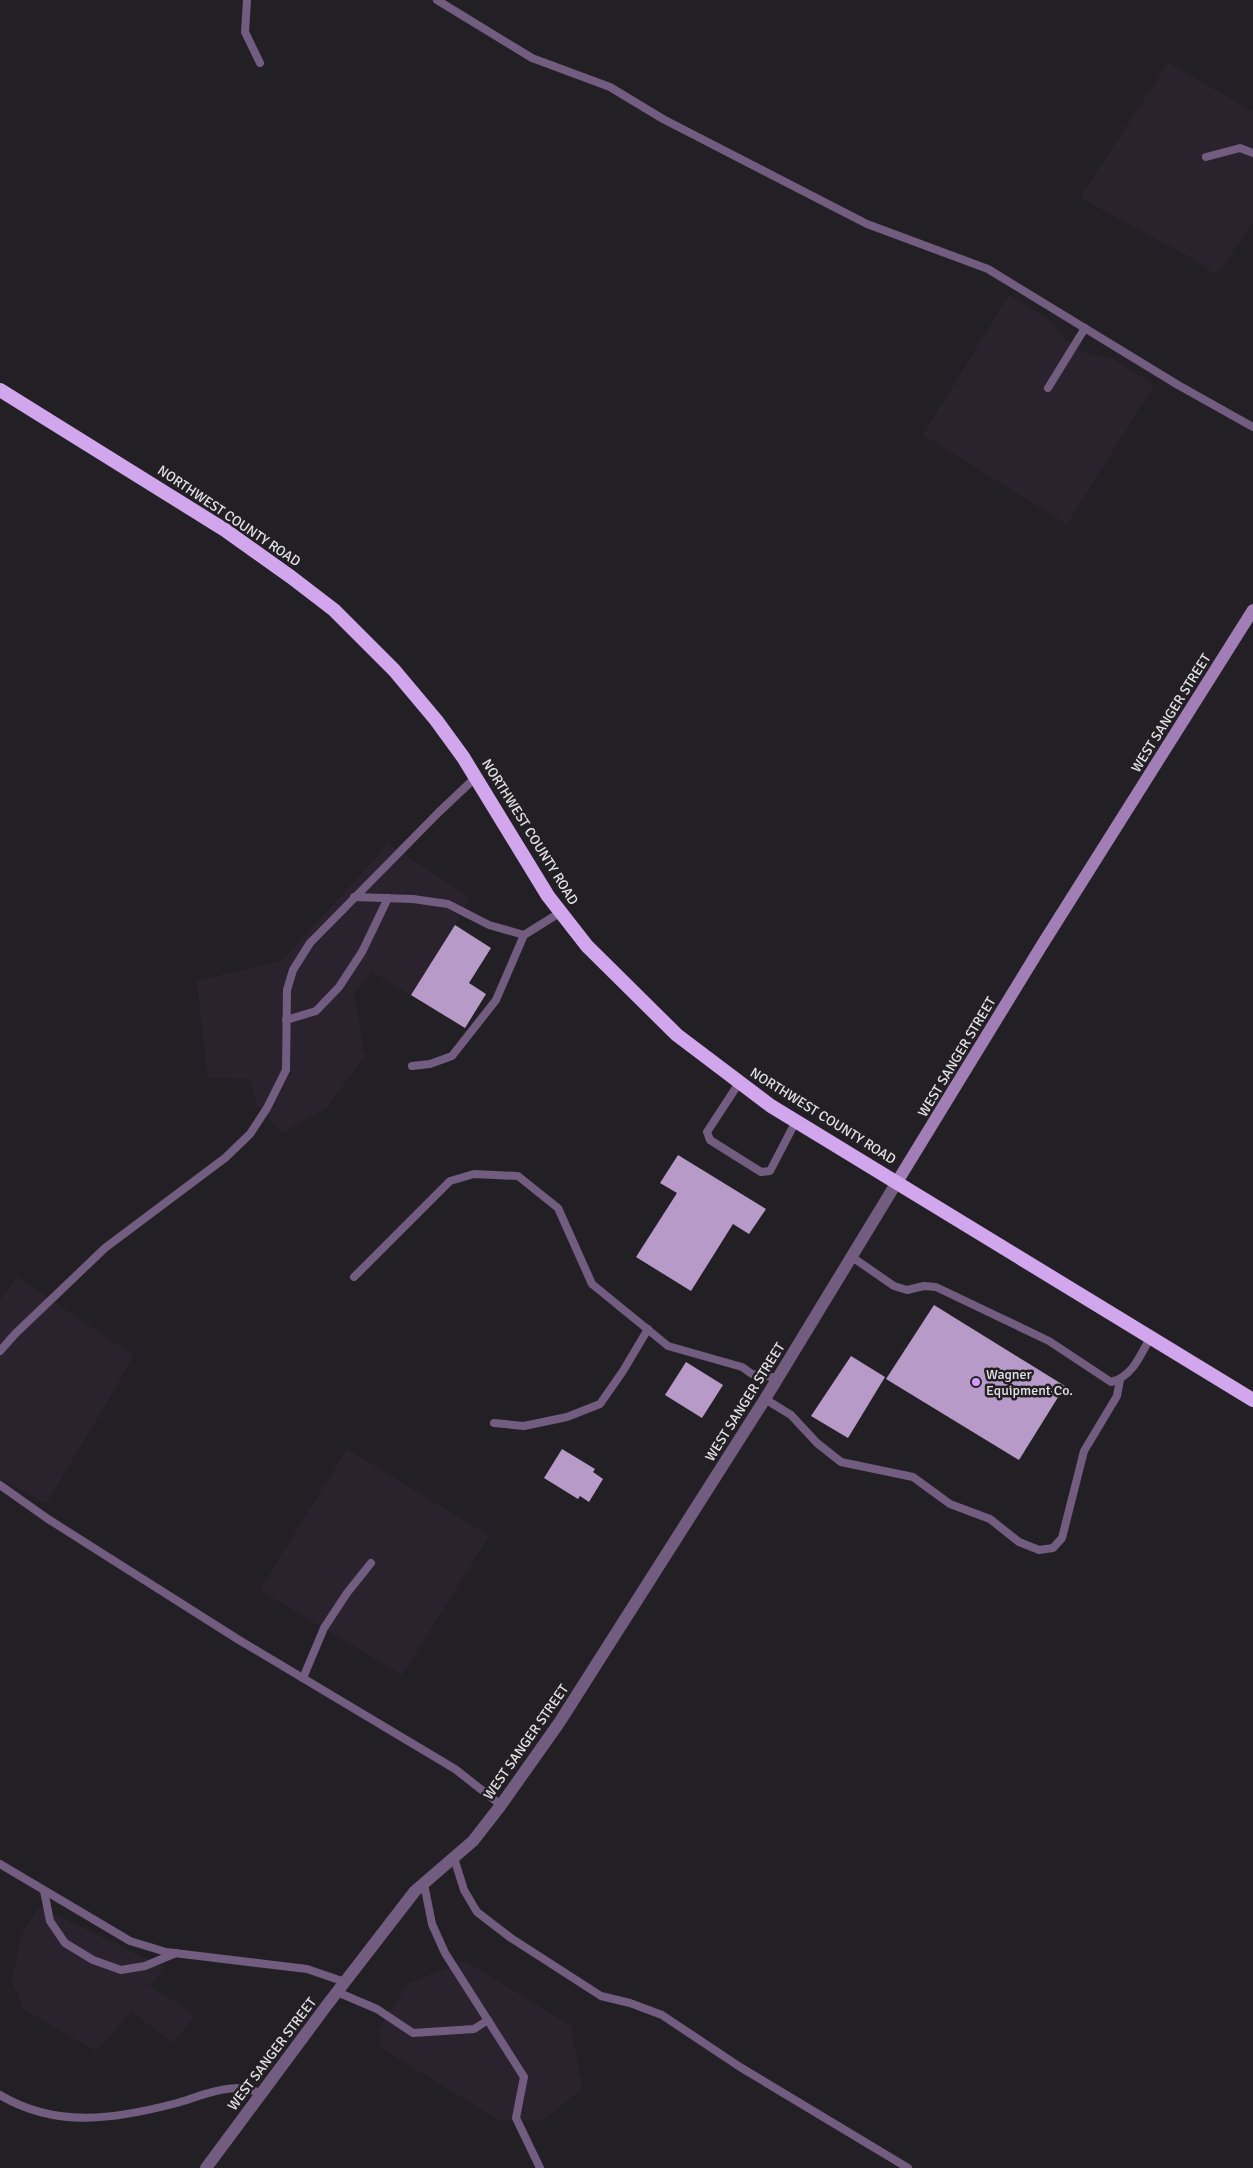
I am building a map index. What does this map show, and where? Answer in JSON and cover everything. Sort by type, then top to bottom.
[{"type":"highway","name":"NORTHWEST COUNTY ROAD","points":[[0,390],[226,530],[334,610],[394,670],[436,720],[476,777],[548,896],[587,946],[677,1035],[739,1083],[796,1121],[1253,1400]]},
{"type":"main road","name":"WEST SANGER STREET","points":[[898,1182],[1037,953],[1253,610]]},
{"type":"street","name":"WEST SANGER STREET","points":[[206,2168],[415,1891],[472,1841],[501,1805],[559,1722],[765,1399],[898,1182]]},
{"type":"lane","points":[[246,0],[245,32],[260,63]]},
{"type":"lane","points":[[436,0],[532,58],[610,87],[663,119],[867,224],[988,269],[1178,385],[1253,427]]},
{"type":"lane","points":[[1206,157],[1240,148],[1253,153]]},
{"type":"lane","points":[[1048,388],[1085,328]]},
{"type":"lane","points":[[0,1352],[15,1334],[99,1253],[224,1158],[250,1134],[267,1108],[286,1070],[287,990],[293,970],[310,943],[476,777]]},
{"type":"lane","points":[[354,898],[413,898],[448,904],[489,925],[524,935]]},
{"type":"lane","points":[[286,1020],[316,1011],[339,988],[362,952],[388,898]]},
{"type":"lane","points":[[412,1066],[430,1064],[452,1056],[496,1000],[524,935],[561,912]]},
{"type":"lane","points":[[739,1083],[707,1132],[710,1140],[761,1172],[770,1171],[796,1121]]},
{"type":"lane","points":[[354,1277],[450,1181],[474,1174],[518,1176],[558,1208],[592,1284],[668,1346],[742,1367],[752,1374],[778,1378]]},
{"type":"lane","points":[[852,1257],[894,1286],[907,1290],[924,1286],[936,1287],[1050,1341],[1110,1382],[1120,1380],[1131,1370],[1150,1338]]},
{"type":"lane","points":[[494,1423],[524,1426],[567,1418],[600,1404],[624,1371],[648,1329]]},
{"type":"lane","points":[[765,1399],[791,1415],[817,1444],[841,1462],[914,1477],[950,1504],[990,1519],[1019,1542],[1039,1550],[1053,1548],[1062,1538],[1084,1452],[1116,1396],[1120,1380]]},
{"type":"lane","points":[[0,1485],[48,1519],[239,1640],[455,1769],[501,1805]]},
{"type":"lane","points":[[303,1678],[324,1628],[347,1593],[371,1563]]},
{"type":"lane","points":[[454,1858],[464,1890],[477,1912],[511,1938],[601,1996],[630,2003],[662,2015],[740,2067],[908,2168]]},
{"type":"lane","points":[[0,1864],[130,1940],[166,1952],[307,1969],[345,1982]]},
{"type":"lane","points":[[424,1884],[432,1924],[445,1953],[524,2077],[516,2118],[540,2168]]},
{"type":"lane","points":[[44,1891],[50,1921],[65,1943],[93,1960],[121,1970],[145,1966],[177,1953]]},
{"type":"lane","points":[[337,1992],[377,2009],[413,2033],[474,2028],[488,2020]]},
{"type":"lane","points":[[0,2095],[12,2102],[66,2119],[100,2118],[133,2114],[216,2092],[241,2088],[262,2093]]},
{"type":"shaded area","points":[[1168,63],[1253,111],[1253,222],[1217,275],[1190,257],[1080,198]]},
{"type":"shaded area","points":[[1009,295],[1051,321],[1063,338],[1075,346],[1090,355],[1113,359],[1154,385],[1067,524],[923,435]]},
{"type":"shaded area","points":[[388,844],[469,897],[455,925],[411,995],[372,972],[354,994],[365,1056],[326,1108],[282,1133],[257,1105],[250,1079],[208,1078],[197,981],[283,960]]},
{"type":"shaded area","points":[[17,1277],[134,1356],[46,1504],[0,1478],[0,1301]]},
{"type":"shaded area","points":[[347,1449],[489,1536],[402,1675],[260,1590]]},
{"type":"shaded area","points":[[39,1907],[164,1967],[150,1986],[195,2015],[173,2043],[132,2012],[96,2051],[25,2010],[12,1983],[21,1936]]},
{"type":"shaded area","points":[[465,1961],[571,2026],[582,2088],[544,2120],[499,2120],[381,2048],[379,2028],[408,1984]]},
{"type":"building","points":[[455,925],[491,948],[469,983],[486,994],[465,1028],[411,995]]},
{"type":"building","points":[[678,1155],[766,1209],[749,1234],[733,1224],[691,1291],[636,1257],[677,1193],[660,1183]]},
{"type":"building","name":"Wagner Equipment Co.","points":[[934,1305],[1065,1386],[1019,1460],[886,1379]]},
{"type":"building","points":[[851,1356],[885,1377],[848,1438],[811,1416]]},
{"type":"building","points":[[686,1362],[723,1385],[702,1418],[665,1395]]},
{"type":"building","points":[[562,1449],[595,1469],[593,1472],[603,1479],[589,1502],[580,1496],[578,1499],[544,1478]]},
{"type":"place","name":"Wagner Equipment Co.","points":[[976,1382]]}]
